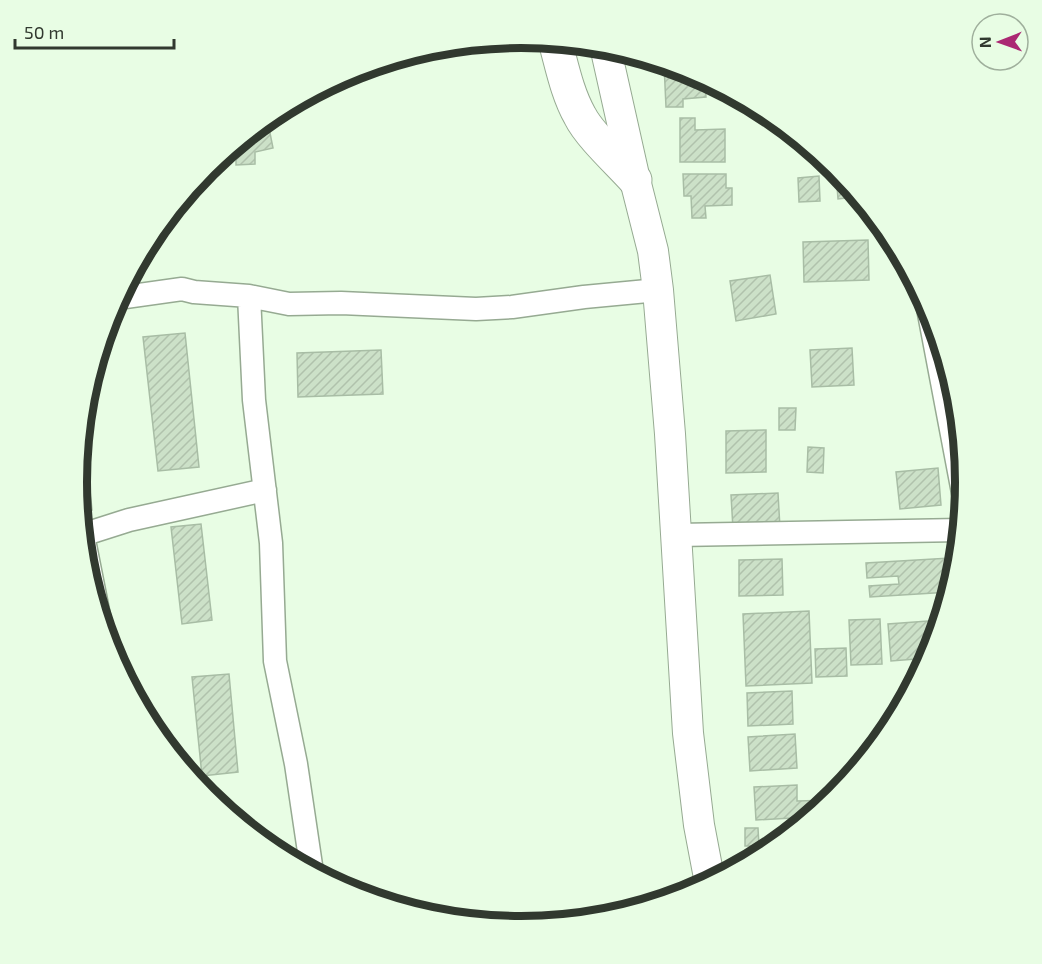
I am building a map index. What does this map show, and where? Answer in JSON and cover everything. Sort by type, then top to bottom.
[{"type":"highway","points":[[558,50],[571,96],[581,118],[635,180]]},
{"type":"main road","points":[[607,56],[653,250],[658,290],[677,535],[687,733],[699,825],[708,873]]},
{"type":"street","points":[[129,296],[182,289],[249,296],[289,304],[341,303],[477,309],[658,290]]},
{"type":"street","points":[[249,296],[254,400],[271,543],[275,661],[296,764],[310,861]]},
{"type":"street","points":[[939,367],[952,435]]},
{"type":"street","points":[[90,533],[129,520],[265,490]]},
{"type":"street","points":[[677,535],[952,530]]},
{"type":"building","points":[[664,72],[706,90],[706,97],[683,99],[683,107],[666,107]]},
{"type":"building","points":[[680,118],[695,118],[695,130],[725,129],[725,162],[680,162]]},
{"type":"building","points":[[269,129],[273,148],[255,152],[255,164],[236,165],[236,156]]},
{"type":"building","points":[[683,174],[726,174],[726,188],[732,188],[732,205],[705,206],[706,218],[692,218],[691,196],[684,196]]},
{"type":"building","points":[[819,176],[820,201],[799,202],[798,178]]},
{"type":"building","points":[[838,186],[848,198],[838,199]]},
{"type":"building","points":[[868,240],[869,280],[804,282],[803,242]]},
{"type":"building","points":[[770,275],[776,314],[736,321],[730,281]]},
{"type":"building","points":[[185,333],[199,467],[158,471],[143,337]]},
{"type":"building","points":[[852,348],[854,385],[812,387],[810,350]]},
{"type":"building","points":[[381,350],[383,394],[298,397],[297,353]]},
{"type":"building","points":[[779,408],[796,408],[795,430],[779,430]]},
{"type":"building","points":[[766,430],[766,472],[726,473],[726,431]]},
{"type":"building","points":[[808,447],[824,448],[823,473],[807,472]]},
{"type":"building","points":[[88,466],[92,510],[88,510]]},
{"type":"building","points":[[938,468],[941,505],[900,509],[896,472]]},
{"type":"building","points":[[778,493],[780,528],[733,529],[731,495]]},
{"type":"building","points":[[201,524],[212,620],[182,624],[171,527]]},
{"type":"building","points":[[948,558],[940,593],[870,597],[869,586],[899,584],[898,576],[867,578],[866,563]]},
{"type":"building","points":[[782,559],[783,595],[739,596],[739,560]]},
{"type":"building","points":[[809,611],[812,683],[746,686],[743,614]]},
{"type":"building","points":[[880,619],[882,664],[851,665],[849,620]]},
{"type":"building","points":[[932,621],[917,659],[891,661],[888,624]]},
{"type":"building","points":[[846,648],[847,676],[816,677],[815,649]]},
{"type":"building","points":[[229,674],[238,772],[202,776],[192,677]]},
{"type":"building","points":[[792,691],[793,724],[748,726],[747,693]]},
{"type":"building","points":[[795,734],[797,768],[750,771],[748,737]]},
{"type":"building","points":[[797,785],[797,801],[815,800],[795,818],[756,820],[754,787]]},
{"type":"building","points":[[745,828],[758,828],[759,845],[745,846]]}]
